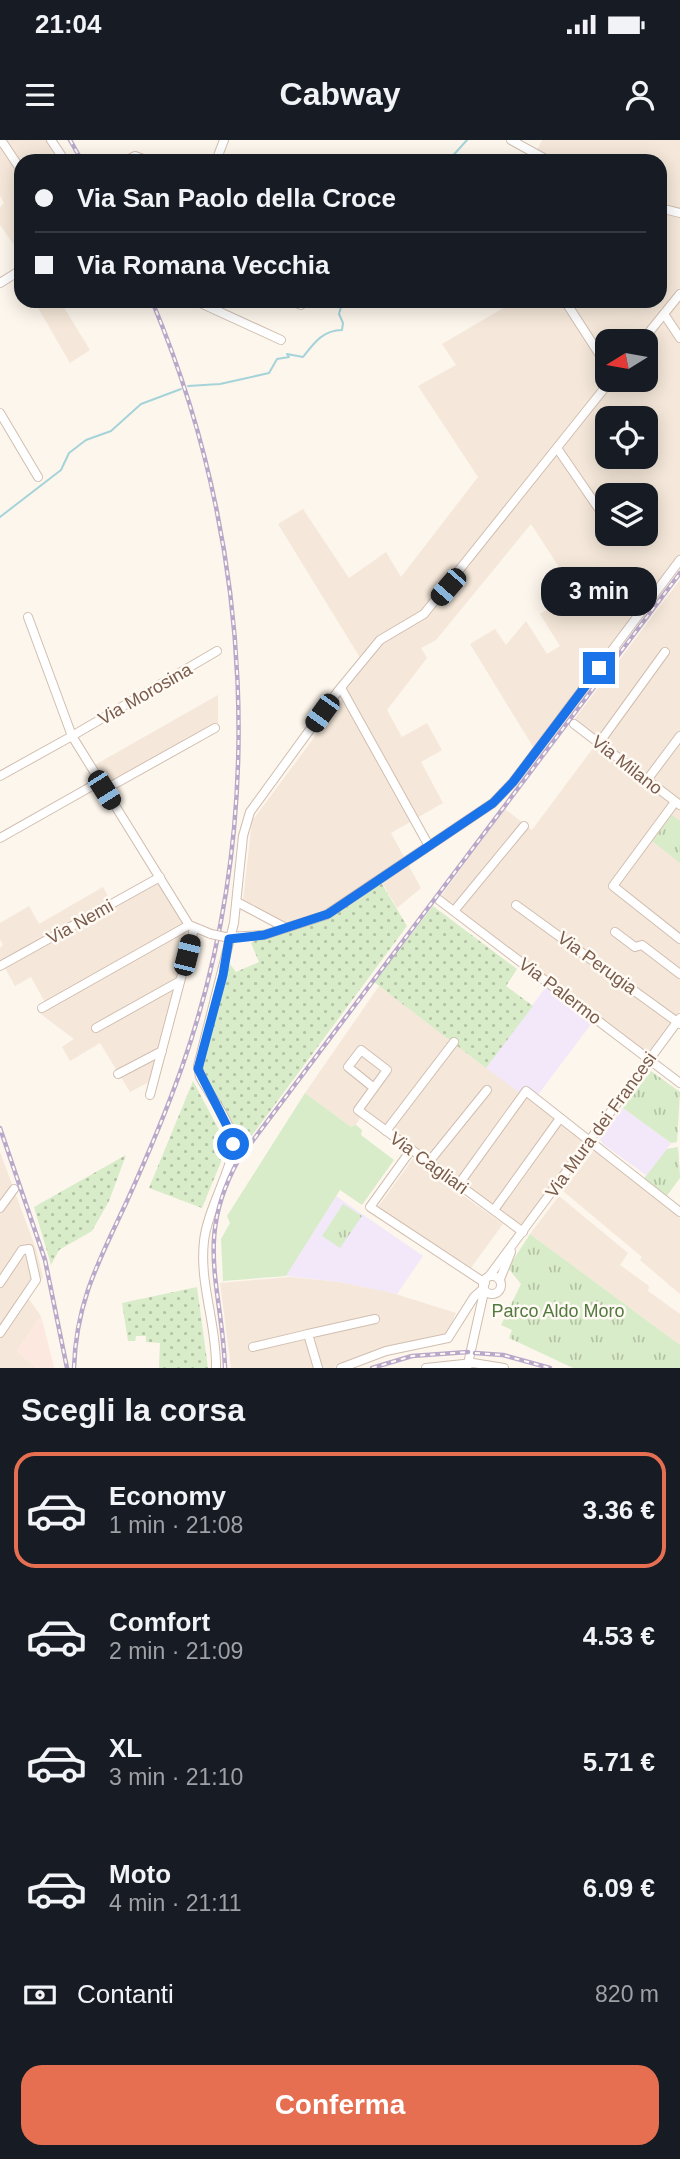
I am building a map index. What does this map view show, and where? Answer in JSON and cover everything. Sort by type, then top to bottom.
[{"type":"street","points":[[1,140],[14,160]]},
{"type":"street","points":[[511,140],[536,154]]},
{"type":"street","points":[[652,329],[680,294]]},
{"type":"street","points":[[211,308],[281,340]]},
{"type":"street","points":[[570,308],[595,347]]},
{"type":"street","points":[[664,314],[680,338]]},
{"type":"street","points":[[216,1368],[204,1278],[203,1248],[209,1214],[233,1142],[198,1069],[223,975],[227,938],[234,923],[243,836],[250,812],[341,688],[384,637],[414,623],[424,614],[601,392]]},
{"type":"street","points":[[0,413],[38,477]]},
{"type":"street","points":[[557,447],[595,503]]},
{"type":"street","points":[[28,617],[72,736],[191,927],[227,938],[242,939],[328,914],[508,789],[680,561]]},
{"type":"street","name":"Via Morosina","points":[[0,776],[217,651]]},
{"type":"street","points":[[599,743],[666,652]]},
{"type":"street","points":[[341,688],[429,846]]},
{"type":"street","name":"Via Milano","points":[[574,724],[678,804]]},
{"type":"street","points":[[104,790],[215,728]]},
{"type":"street","points":[[647,780],[680,736]]},
{"type":"street","points":[[0,838],[99,782]]},
{"type":"street","points":[[678,804],[612,886],[680,940]]},
{"type":"street","points":[[454,911],[524,826]]},
{"type":"street","name":"Via Nemi","points":[[0,966],[160,877]]},
{"type":"street","name":"Via Palermo","points":[[439,900],[680,1083]]},
{"type":"street","points":[[237,902],[286,928]]},
{"type":"street","name":"Via Perugia","points":[[516,905],[679,1021]]},
{"type":"street","points":[[234,923],[242,939]]},
{"type":"street","points":[[150,1095],[180,981],[191,927]]},
{"type":"street","points":[[41,1008],[191,927]]},
{"type":"street","points":[[615,932],[635,947],[642,945],[680,974]]},
{"type":"street","points":[[96,1028],[180,981]]},
{"type":"street","name":"Via Mura dei Francesi","points":[[341,1368],[392,1349],[446,1339],[454,1332],[465,1311],[679,1021]]},
{"type":"street","points":[[386,1131],[454,1042]]},
{"type":"street","name":"Via Cagliari","points":[[374,1088],[348,1067],[361,1050],[387,1070],[374,1088],[358,1110],[523,1232]]},
{"type":"street","points":[[118,1074],[162,1051]]},
{"type":"street","points":[[428,1163],[487,1090]]},
{"type":"street","points":[[459,1184],[526,1091],[680,1212]]},
{"type":"street","points":[[494,1210],[558,1121]]},
{"type":"street","points":[[411,1150],[370,1207],[486,1285],[493,1296]]},
{"type":"street","points":[[0,1208],[14,1189]]},
{"type":"street","name":"Via Mura dei Francesi","points":[[479,1327],[509,1255],[523,1232]]},
{"type":"street","points":[[0,1283],[21,1252],[27,1248],[31,1253],[36,1280],[0,1333]]},
{"type":"street","points":[[468,1366],[479,1327],[486,1285],[495,1275],[500,1279]]},
{"type":"street","points":[[253,1347],[375,1319]]},
{"type":"street","points":[[308,1334],[318,1368]]},
{"type":"street","points":[[426,1368],[504,1368]]},
{"type":"shaded area","points":[[0,140],[54,140],[63,154],[14,154],[14,245],[0,225],[0,207],[4,203],[0,196]]},
{"type":"shaded area","points":[[542,140],[680,140],[680,555],[535,750],[470,644],[495,629],[506,645],[526,621],[547,654],[560,646],[540,614],[558,603],[556,598],[572,587],[531,524],[436,640],[421,648],[427,658],[387,710],[402,737],[427,723],[442,750],[421,762],[443,803],[391,833],[421,888],[397,908],[380,879],[326,915],[286,928],[243,900],[252,821],[345,696],[341,688],[362,661],[278,524],[303,509],[349,578],[386,552],[401,577],[478,477],[418,386],[456,365],[442,344],[503,308],[667,308],[667,154],[537,154],[537,150]]},
{"type":"shaded area","points":[[38,308],[64,308],[90,350],[70,363]]},
{"type":"shaded area","points":[[680,580],[680,1011],[649,1054],[441,896],[505,809],[532,830],[596,744],[570,725]]},
{"type":"shaded area","points":[[218,695],[218,725],[105,787],[93,766]]},
{"type":"shaded area","points":[[157,876],[186,925],[186,935],[151,1081],[130,1092],[100,1043],[70,1061],[62,1047],[74,1039],[38,1012],[47,1006],[31,977],[15,986],[0,959],[0,948],[3,945],[0,939],[0,923],[29,906],[39,924],[103,887],[111,902]]},
{"type":"shaded area","points":[[548,984],[595,1019],[537,1096],[525,1087],[520,1093],[486,1068]]},
{"type":"shaded area","points":[[379,986],[556,1119],[492,1205],[364,1111],[356,1125],[351,1127],[305,1093]]},
{"type":"shaded area","points":[[623,1108],[671,1143],[667,1149],[678,1147],[680,1178],[643,1180],[646,1175],[603,1144],[600,1139]]},
{"type":"shaded area","points":[[560,1123],[586,1140],[521,1226],[498,1209]]},
{"type":"shaded area","points":[[595,1149],[680,1218],[680,1294],[640,1260],[642,1257],[563,1191]]},
{"type":"shaded area","points":[[0,1152],[36,1249],[43,1277],[28,1298],[41,1316],[17,1351],[36,1368],[0,1368]]},
{"type":"shaded area","points":[[414,1157],[432,1169],[430,1172],[503,1224],[470,1269],[378,1207]]},
{"type":"shaded area","points":[[336,1196],[423,1256],[397,1294],[340,1282],[286,1276]]},
{"type":"shaded area","points":[[559,1196],[628,1253],[620,1265],[649,1286],[648,1291],[680,1314],[680,1345],[530,1234]]},
{"type":"shaded area","points":[[290,1277],[340,1282],[389,1292],[456,1313],[446,1337],[391,1347],[334,1368],[231,1368],[220,1283]]},
{"type":"shaded area","points":[[41,1316],[54,1368],[36,1368],[17,1351]]},
{"type":"green space","points":[[672,815],[680,821],[680,863],[652,841]]},
{"type":"green space","points":[[379,879],[407,926],[236,1157],[235,1133],[202,1067],[230,964],[236,972],[259,962],[251,943],[260,936],[326,915]]},
{"type":"green space","points":[[433,906],[517,969],[506,986],[533,1006],[486,1068],[374,982]]},
{"type":"green space","points":[[651,1071],[680,1092],[677,1142],[671,1143],[623,1108]]},
{"type":"green space","points":[[193,1081],[225,1141],[223,1157],[202,1208],[149,1188]]},
{"type":"green space","points":[[305,1093],[351,1127],[356,1125],[362,1130],[361,1135],[394,1160],[362,1205],[340,1190],[286,1276],[223,1281],[221,1239],[230,1223],[227,1216]]},
{"type":"green space","points":[[678,1147],[680,1178],[666,1197],[643,1180],[667,1149]]},
{"type":"green space","points":[[126,1155],[109,1201],[92,1231],[59,1250],[51,1265],[34,1207]]},
{"type":"green space","points":[[343,1204],[362,1216],[340,1248],[322,1236]]},
{"type":"green space","name":"Parco Aldo Moro","points":[[530,1234],[680,1345],[680,1368],[573,1368],[509,1338],[512,1330],[501,1325],[521,1284],[508,1268]]},
{"type":"green space","points":[[197,1287],[208,1368],[159,1368],[160,1343],[146,1342],[146,1336],[136,1336],[135,1341],[128,1341],[122,1303]]},
{"type":"waterway","points":[[454,154],[467,140]]},
{"type":"waterway","points":[[188,386],[220,384],[269,373],[277,359],[289,357],[287,354],[303,357],[324,335],[342,330],[341,308]]},
{"type":"waterway","points":[[0,517],[61,470],[69,453],[86,440],[111,431],[141,404],[181,389]]},
{"type":"railway","points":[[70,140],[78,154]]},
{"type":"railway","points":[[74,1368],[79,1322],[91,1281],[169,1101],[210,973],[228,876],[237,779],[238,681],[229,583],[212,487],[186,393],[155,308]]},
{"type":"railway","points":[[225,1368],[214,1239],[217,1214],[225,1188],[239,1159],[680,573]]},
{"type":"railway","points":[[0,1128],[45,1260],[67,1368]]},
{"type":"railway","points":[[372,1368],[412,1356],[468,1352]]},
{"type":"railway","points":[[475,1353],[503,1355],[550,1368]]},
{"type":"route","points":[[233,1144],[230,1132],[198,1069],[223,975],[229,939],[264,935],[328,914],[493,803],[513,782],[599,668]]}]
